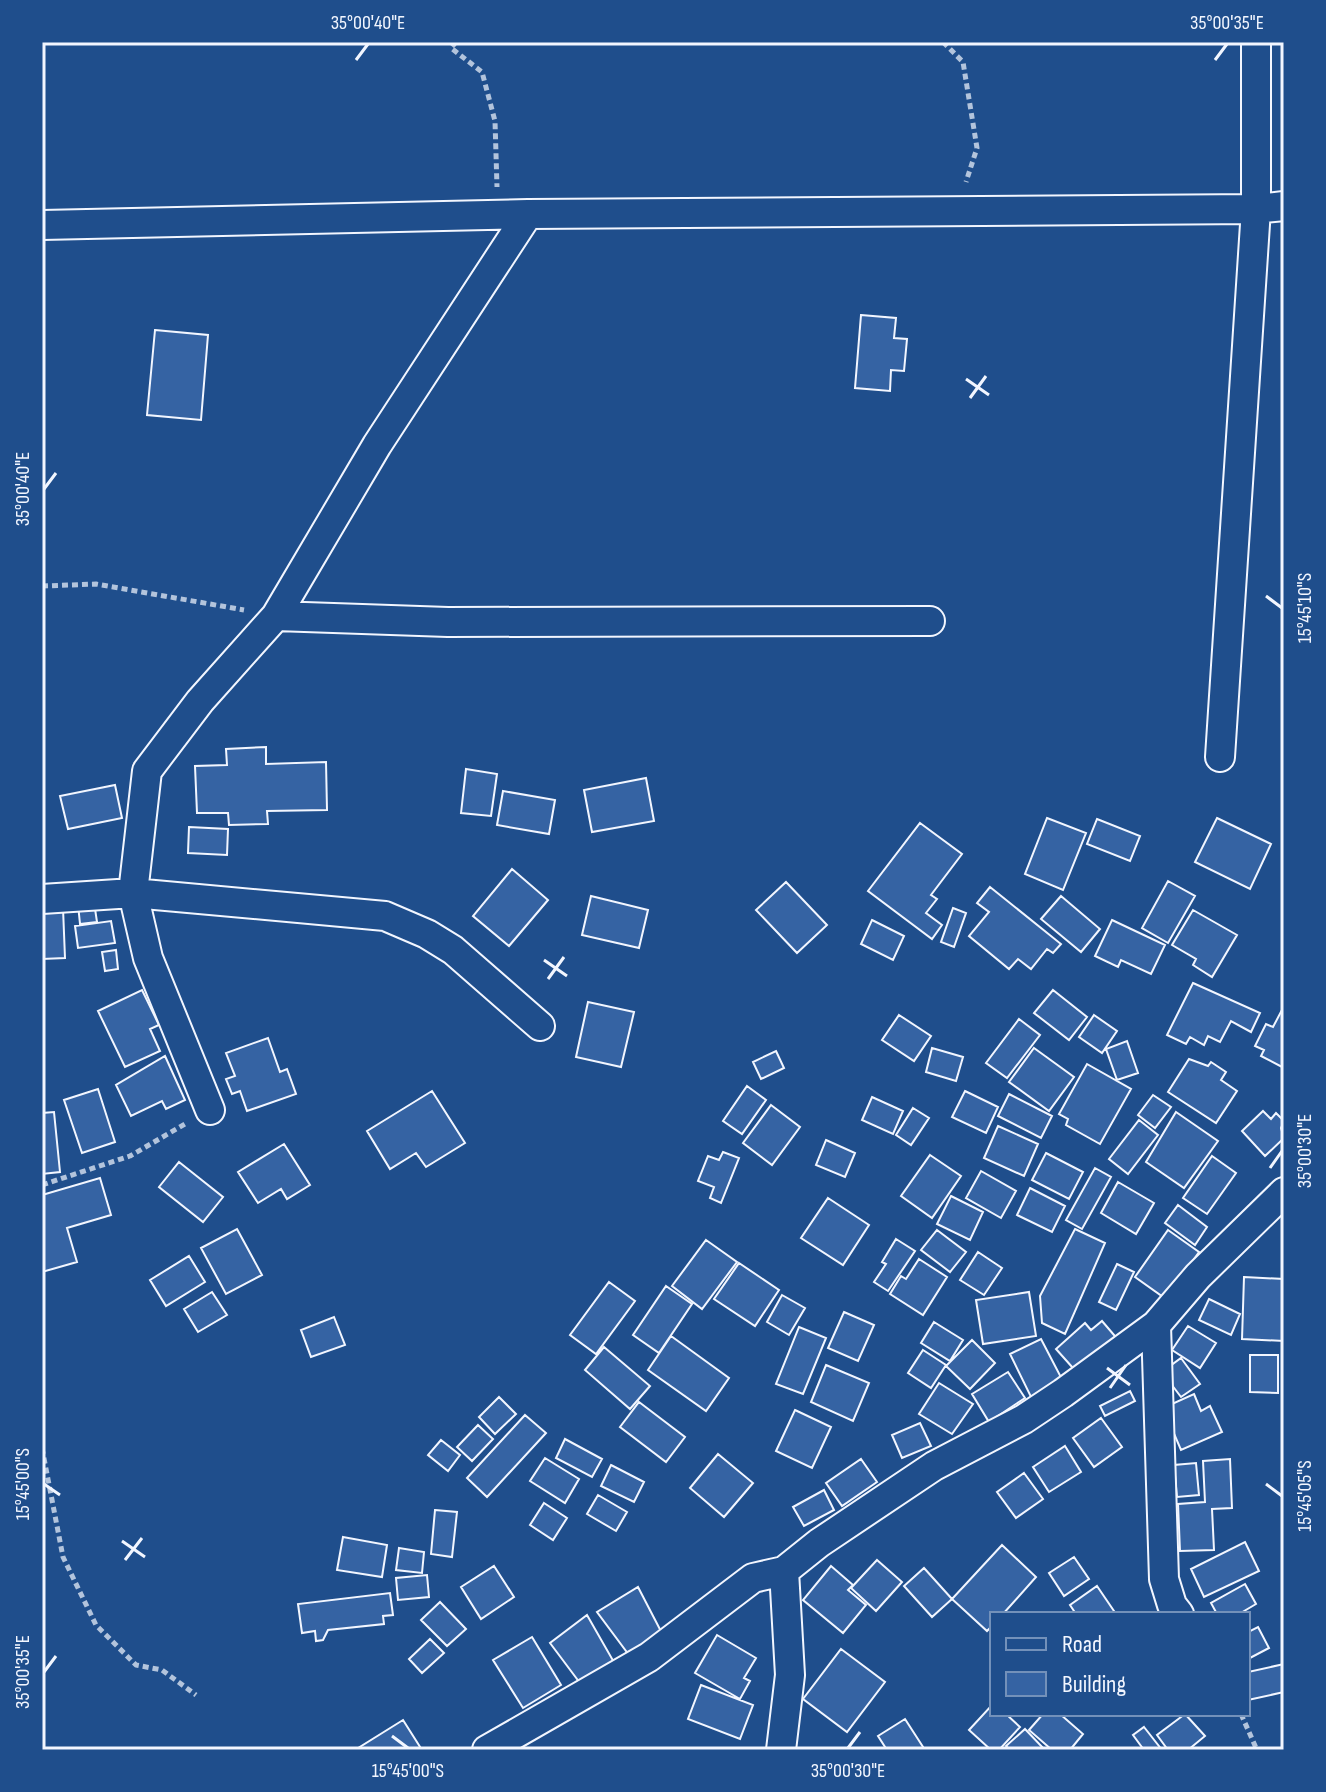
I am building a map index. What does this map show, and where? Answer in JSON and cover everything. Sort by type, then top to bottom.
[{"type":"street","points":[[1220,757],[1256,209],[1256,42]]},
{"type":"street","points":[[42,225],[528,214],[1256,209],[1284,206]]},
{"type":"street","points":[[210,1110],[148,958],[133,893],[147,771],[200,701],[276,616],[377,445],[528,214]]},
{"type":"street","points":[[276,616],[448,622],[930,621]]},
{"type":"street","points":[[42,899],[133,893],[385,916],[427,934],[453,950],[540,1026]]},
{"type":"street","points":[[487,1750],[649,1657],[753,1578],[784,1571],[819,1543],[934,1466],[1024,1419],[1063,1393],[1156,1325],[1198,1276],[1280,1200]]},
{"type":"street","points":[[1156,1325],[1164,1579],[1172,1605],[1177,1612]]},
{"type":"street","points":[[781,1750],[790,1675],[784,1571]]},
{"type":"path","points":[[456,42],[451,48],[482,72],[495,121],[497,190],[491,215]]},
{"type":"path","points":[[943,42],[963,62],[977,148],[958,211]]},
{"type":"path","points":[[42,586],[96,584],[276,616]]},
{"type":"path","points":[[42,1185],[130,1156],[210,1110]]},
{"type":"path","points":[[42,1448],[63,1557],[96,1625],[136,1665],[162,1670],[196,1695]]},
{"type":"path","points":[[1242,1716],[1257,1750]]},
{"type":"building","points":[[861,315],[896,318],[894,338],[907,339],[904,371],[891,370],[890,391],[855,388]]},
{"type":"building","points":[[155,330],[208,335],[201,420],[147,415]]},
{"type":"building","points":[[266,747],[266,764],[326,762],[327,810],[267,811],[268,824],[229,825],[228,813],[197,813],[195,766],[227,765],[226,749]]},
{"type":"building","points":[[466,769],[497,774],[491,816],[461,813]]},
{"type":"building","points":[[646,778],[654,821],[592,832],[584,790]]},
{"type":"building","points":[[115,785],[122,818],[68,829],[60,796]]},
{"type":"building","points":[[503,791],[555,800],[549,834],[497,825]]},
{"type":"building","points":[[1047,818],[1086,833],[1063,890],[1025,874]]},
{"type":"building","points":[[1217,818],[1271,844],[1250,889],[1195,862]]},
{"type":"building","points":[[1097,819],[1140,836],[1130,861],[1087,844]]},
{"type":"building","points":[[920,823],[962,854],[931,895],[937,899],[926,913],[942,925],[932,939],[868,891]]},
{"type":"building","points":[[189,827],[228,829],[227,855],[188,853]]},
{"type":"building","points":[[512,869],[548,900],[509,946],[473,916]]},
{"type":"building","points":[[1168,881],[1195,896],[1168,943],[1142,928]]},
{"type":"building","points":[[786,882],[827,925],[797,953],[756,910]]},
{"type":"building","points":[[990,887],[1061,944],[1053,953],[1047,949],[1031,969],[1018,959],[1009,969],[969,936],[989,912],[977,903]]},
{"type":"building","points":[[591,896],[648,910],[639,948],[582,935]]},
{"type":"building","points":[[1061,896],[1100,929],[1081,952],[1041,919]]},
{"type":"building","points":[[94,902],[97,922],[80,924],[78,904]]},
{"type":"building","points":[[63,908],[65,958],[42,959],[42,909]]},
{"type":"building","points":[[953,908],[966,913],[954,947],[941,942]]},
{"type":"building","points":[[1193,910],[1237,935],[1212,977],[1193,965],[1196,959],[1172,945]]},
{"type":"building","points":[[872,920],[904,936],[893,960],[861,944]]},
{"type":"building","points":[[1112,920],[1165,945],[1151,974],[1121,960],[1118,967],[1095,956]]},
{"type":"building","points":[[111,921],[115,943],[78,948],[75,926]]},
{"type":"building","points":[[116,950],[118,969],[105,971],[102,952]]},
{"type":"building","points":[[1193,983],[1260,1013],[1251,1032],[1231,1021],[1220,1042],[1208,1036],[1204,1045],[1190,1037],[1186,1044],[1167,1035]]},
{"type":"building","points":[[142,990],[159,1025],[150,1029],[160,1051],[125,1067],[98,1011]]},
{"type":"building","points":[[1053,990],[1087,1017],[1069,1040],[1034,1013]]},
{"type":"building","points":[[588,1002],[634,1012],[621,1067],[576,1057]]},
{"type":"building","points":[[1283,1008],[1284,1068],[1261,1056],[1264,1050],[1255,1046],[1266,1024],[1273,1027]]},
{"type":"building","points":[[899,1015],[931,1036],[914,1061],[882,1040]]},
{"type":"building","points":[[1094,1015],[1117,1031],[1102,1053],[1079,1037]]},
{"type":"building","points":[[1019,1019],[1040,1035],[1007,1078],[986,1063]]},
{"type":"building","points":[[268,1038],[280,1072],[287,1069],[296,1094],[247,1111],[240,1091],[232,1094],[226,1079],[235,1076],[226,1053]]},
{"type":"building","points":[[1127,1041],[1138,1073],[1117,1080],[1106,1049]]},
{"type":"building","points":[[932,1048],[963,1057],[956,1081],[926,1072]]},
{"type":"building","points":[[1034,1048],[1074,1077],[1049,1111],[1009,1082]]},
{"type":"building","points":[[776,1051],[784,1068],[761,1079],[753,1062]]},
{"type":"building","points":[[165,1056],[185,1100],[166,1109],[162,1101],[131,1116],[116,1085]]},
{"type":"building","points":[[1189,1059],[1208,1066],[1211,1062],[1226,1072],[1221,1080],[1237,1091],[1216,1123],[1168,1092]]},
{"type":"building","points":[[1087,1064],[1131,1089],[1100,1144],[1066,1125],[1068,1119],[1059,1114]]},
{"type":"building","points":[[747,1086],[766,1100],[742,1134],[723,1121]]},
{"type":"building","points":[[98,1089],[115,1142],[82,1153],[64,1100]]},
{"type":"building","points":[[432,1091],[465,1143],[426,1167],[416,1153],[390,1169],[367,1131]]},
{"type":"building","points":[[965,1091],[998,1107],[986,1133],[952,1117]]},
{"type":"building","points":[[1009,1094],[1052,1116],[1041,1138],[998,1116]]},
{"type":"building","points":[[1153,1095],[1171,1107],[1155,1128],[1138,1115]]},
{"type":"building","points":[[872,1097],[903,1111],[893,1134],[862,1120]]},
{"type":"building","points":[[771,1105],[800,1127],[772,1165],[743,1143]]},
{"type":"building","points":[[913,1108],[929,1118],[911,1145],[896,1135]]},
{"type":"building","points":[[1263,1111],[1271,1119],[1276,1113],[1284,1121],[1281,1128],[1284,1138],[1265,1156],[1242,1131]]},
{"type":"building","points":[[54,1112],[60,1172],[42,1174],[42,1113]]},
{"type":"building","points":[[1176,1112],[1218,1141],[1184,1188],[1146,1162]]},
{"type":"building","points":[[1139,1120],[1158,1135],[1128,1174],[1109,1159]]},
{"type":"building","points":[[998,1126],[1038,1144],[1024,1176],[984,1158]]},
{"type":"building","points":[[826,1140],[855,1153],[845,1177],[816,1165]]},
{"type":"building","points":[[284,1144],[310,1185],[287,1199],[281,1189],[258,1203],[238,1172]]},
{"type":"building","points":[[723,1152],[739,1158],[721,1203],[710,1198],[714,1187],[698,1181],[708,1156],[719,1160]]},
{"type":"building","points":[[1046,1153],[1083,1172],[1069,1199],[1032,1180]]},
{"type":"building","points":[[930,1155],[961,1176],[932,1218],[901,1196]]},
{"type":"building","points":[[1212,1156],[1236,1173],[1207,1214],[1183,1198]]},
{"type":"building","points":[[179,1162],[223,1197],[203,1222],[159,1187]]},
{"type":"building","points":[[1095,1168],[1111,1177],[1082,1229],[1066,1220]]},
{"type":"building","points":[[981,1171],[1016,1191],[1001,1218],[966,1198]]},
{"type":"building","points":[[100,1178],[111,1215],[67,1228],[77,1262],[42,1272],[42,1195]]},
{"type":"building","points":[[1118,1182],[1154,1203],[1136,1234],[1101,1213]]},
{"type":"building","points":[[1030,1188],[1065,1206],[1052,1232],[1017,1215]]},
{"type":"building","points":[[951,1196],[983,1212],[970,1240],[937,1224]]},
{"type":"building","points":[[828,1198],[869,1225],[843,1265],[801,1238]]},
{"type":"building","points":[[1178,1205],[1207,1227],[1195,1245],[1165,1223]]},
{"type":"building","points":[[237,1229],[262,1275],[226,1294],[201,1248]]},
{"type":"building","points":[[1075,1229],[1105,1243],[1065,1334],[1042,1323],[1040,1296]]},
{"type":"building","points":[[937,1230],[966,1252],[950,1272],[921,1250]]},
{"type":"building","points":[[1168,1230],[1199,1252],[1166,1299],[1135,1277]]},
{"type":"building","points":[[896,1239],[915,1251],[888,1291],[874,1282],[886,1264],[882,1262]]},
{"type":"building","points":[[706,1240],[737,1262],[702,1309],[672,1286]]},
{"type":"building","points":[[978,1252],[1002,1268],[984,1295],[960,1280]]},
{"type":"building","points":[[189,1256],[205,1282],[166,1306],[150,1280]]},
{"type":"building","points":[[919,1259],[947,1277],[923,1315],[890,1294],[901,1276],[906,1279]]},
{"type":"building","points":[[739,1263],[779,1290],[755,1326],[714,1299]]},
{"type":"building","points":[[1117,1264],[1134,1272],[1116,1310],[1099,1302]]},
{"type":"building","points":[[1244,1277],[1284,1279],[1284,1341],[1242,1339]]},
{"type":"building","points":[[609,1282],[635,1301],[596,1354],[570,1335]]},
{"type":"building","points":[[666,1286],[692,1304],[659,1353],[633,1335]]},
{"type":"building","points":[[212,1292],[227,1315],[198,1332],[184,1309]]},
{"type":"building","points":[[1029,1292],[1036,1336],[983,1344],[976,1300]]},
{"type":"building","points":[[782,1295],[805,1308],[789,1335],[767,1322]]},
{"type":"building","points":[[1209,1299],[1240,1314],[1231,1335],[1199,1320]]},
{"type":"building","points":[[844,1312],[874,1325],[858,1361],[828,1348]]},
{"type":"building","points":[[334,1317],[345,1345],[311,1357],[301,1330]]},
{"type":"building","points":[[1102,1321],[1120,1342],[1081,1377],[1056,1349],[1085,1323],[1091,1330]]},
{"type":"building","points":[[934,1322],[963,1340],[950,1361],[921,1343]]},
{"type":"building","points":[[1188,1326],[1216,1343],[1200,1368],[1172,1350]]},
{"type":"building","points":[[799,1327],[826,1338],[803,1394],[776,1384]]},
{"type":"building","points":[[671,1336],[729,1378],[706,1411],[648,1370]]},
{"type":"building","points":[[1041,1339],[1065,1385],[1033,1401],[1010,1354]]},
{"type":"building","points":[[972,1340],[995,1363],[970,1389],[946,1366]]},
{"type":"building","points":[[604,1347],[650,1386],[630,1409],[585,1370]]},
{"type":"building","points":[[923,1350],[946,1365],[931,1388],[908,1373]]},
{"type":"building","points":[[1250,1355],[1278,1355],[1278,1393],[1250,1392]]},
{"type":"building","points":[[1181,1358],[1200,1384],[1181,1397],[1162,1372]]},
{"type":"building","points":[[826,1365],[869,1383],[853,1421],[811,1402]]},
{"type":"building","points":[[1008,1372],[1025,1398],[989,1422],[972,1394]]},
{"type":"building","points":[[939,1383],[973,1404],[952,1434],[919,1414]]},
{"type":"building","points":[[1130,1391],[1135,1401],[1105,1416],[1100,1406]]},
{"type":"building","points":[[1194,1394],[1201,1411],[1210,1406],[1222,1432],[1181,1450],[1163,1408]]},
{"type":"building","points":[[499,1397],[516,1414],[495,1434],[479,1417]]},
{"type":"building","points":[[639,1402],[685,1437],[666,1462],[620,1427]]},
{"type":"building","points":[[795,1410],[831,1427],[812,1468],[776,1451]]},
{"type":"building","points":[[525,1415],[546,1433],[487,1497],[467,1478]]},
{"type":"building","points":[[1101,1418],[1122,1447],[1094,1467],[1073,1438]]},
{"type":"building","points":[[920,1423],[931,1446],[902,1458],[892,1435]]},
{"type":"building","points":[[478,1425],[493,1439],[472,1461],[457,1447]]},
{"type":"building","points":[[565,1439],[602,1459],[592,1477],[556,1458]]},
{"type":"building","points":[[441,1440],[460,1455],[448,1471],[428,1455]]},
{"type":"building","points":[[1065,1446],[1081,1472],[1049,1492],[1033,1467]]},
{"type":"building","points":[[718,1454],[753,1483],[724,1517],[690,1488]]},
{"type":"building","points":[[545,1458],[579,1479],[565,1503],[530,1481]]},
{"type":"building","points":[[861,1459],[877,1482],[842,1506],[826,1483]]},
{"type":"building","points":[[1230,1459],[1232,1508],[1212,1509],[1214,1550],[1180,1551],[1178,1504],[1205,1502],[1203,1461]]},
{"type":"building","points":[[1196,1463],[1199,1495],[1177,1497],[1174,1465]]},
{"type":"building","points":[[611,1465],[644,1482],[634,1502],[601,1486]]},
{"type":"building","points":[[1024,1473],[1043,1499],[1016,1518],[997,1492]]},
{"type":"building","points":[[824,1490],[834,1510],[804,1526],[793,1507]]},
{"type":"building","points":[[598,1495],[627,1512],[616,1531],[587,1514]]},
{"type":"building","points":[[544,1503],[567,1518],[553,1540],[530,1525]]},
{"type":"building","points":[[435,1510],[457,1512],[452,1557],[431,1554]]},
{"type":"building","points":[[343,1537],[387,1545],[382,1577],[337,1570]]},
{"type":"building","points":[[1245,1542],[1259,1571],[1204,1597],[1191,1569]]},
{"type":"building","points":[[1002,1545],[1036,1577],[1005,1612],[990,1612],[990,1628],[987,1631],[952,1599]]},
{"type":"building","points":[[399,1548],[424,1552],[422,1573],[396,1570]]},
{"type":"building","points":[[1074,1557],[1089,1579],[1064,1596],[1049,1573]]},
{"type":"building","points":[[877,1560],[902,1582],[876,1611],[851,1588]]},
{"type":"building","points":[[494,1566],[514,1597],[481,1619],[461,1587]]},
{"type":"building","points":[[831,1566],[853,1585],[848,1590],[866,1605],[843,1633],[803,1600]]},
{"type":"building","points":[[924,1568],[952,1599],[932,1617],[904,1586]]},
{"type":"building","points":[[427,1575],[429,1597],[398,1600],[396,1578]]},
{"type":"building","points":[[1245,1584],[1256,1604],[1242,1612],[1216,1612],[1211,1603]]},
{"type":"building","points":[[1097,1586],[1115,1612],[1075,1612],[1070,1605]]},
{"type":"building","points":[[638,1587],[665,1639],[629,1655],[597,1612]]},
{"type":"building","points":[[390,1593],[393,1615],[383,1616],[384,1624],[328,1630],[323,1640],[316,1641],[315,1631],[302,1633],[298,1604]]},
{"type":"building","points":[[440,1602],[466,1629],[447,1646],[421,1620]]},
{"type":"building","points":[[587,1615],[615,1664],[580,1683],[550,1643]]},
{"type":"building","points":[[1258,1627],[1269,1648],[1250,1658],[1250,1631]]},
{"type":"building","points":[[717,1635],[756,1658],[744,1678],[750,1681],[740,1699],[695,1673]]},
{"type":"building","points":[[532,1637],[561,1685],[523,1708],[493,1660]]},
{"type":"building","points":[[430,1639],[444,1653],[422,1673],[409,1659]]},
{"type":"building","points":[[841,1649],[885,1682],[847,1732],[803,1699]]},
{"type":"building","points":[[1284,1664],[1284,1692],[1250,1700],[1250,1672]]},
{"type":"building","points":[[701,1685],[753,1705],[740,1739],[688,1719]]},
{"type":"building","points":[[990,1707],[990,1716],[1008,1716],[1020,1727],[999,1750],[991,1750],[969,1730]]},
{"type":"building","points":[[1041,1716],[1062,1716],[1083,1734],[1070,1750],[1052,1750],[1029,1730]]},
{"type":"building","points":[[1182,1716],[1187,1716],[1205,1736],[1188,1750],[1168,1750],[1157,1735]]},
{"type":"building","points":[[905,1719],[925,1750],[887,1750],[878,1736]]},
{"type":"building","points":[[403,1720],[422,1750],[355,1750]]},
{"type":"building","points":[[1144,1727],[1162,1750],[1144,1750],[1133,1735]]},
{"type":"building","points":[[1025,1729],[1045,1750],[1010,1750],[1006,1746]]}]
